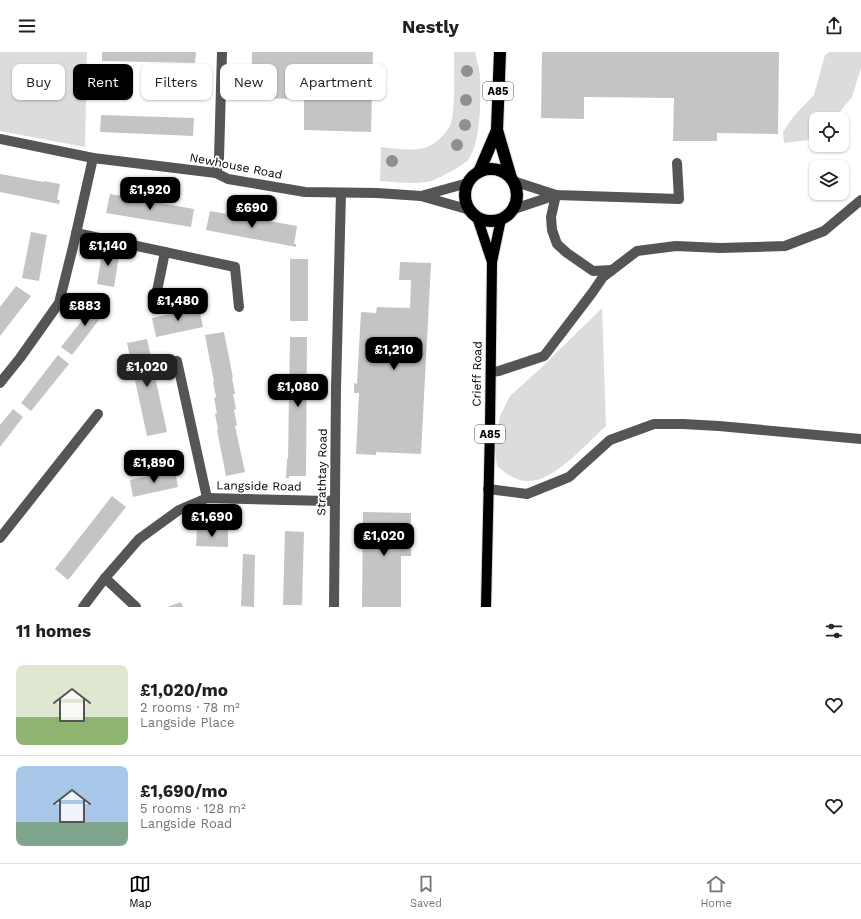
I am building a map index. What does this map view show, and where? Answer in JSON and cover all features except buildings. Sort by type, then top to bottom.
[{"type":"highway","name":"A85","points":[[500,52],[497,130],[512,180]]},
{"type":"highway","name":"A85","points":[[479,172],[497,130]]},
{"type":"highway","points":[[490,169],[501,171],[512,180],[517,193],[517,202],[509,215],[493,221],[484,220],[473,213],[466,202],[465,194],[468,183],[479,172],[490,169]]},
{"type":"main road","name":"Crieff Road","points":[[473,213],[492,262]]},
{"type":"main road","name":"Crieff Road","points":[[486,607],[492,262],[501,219]]},
{"type":"street","points":[[216,173],[219,158],[222,52]]},
{"type":"street","name":"Newhouse Road","points":[[0,139],[93,158],[216,173],[228,178],[305,192],[421,196],[473,213]]},
{"type":"street","points":[[0,383],[20,358],[59,303],[74,247],[93,158]]},
{"type":"street","points":[[512,180],[556,195],[679,199],[677,163]]},
{"type":"street","name":"Newhouse Road","points":[[421,196],[468,183]]},
{"type":"street","name":"Strathtay Road","points":[[334,607],[336,388],[341,193]]},
{"type":"street","points":[[514,209],[556,195]]},
{"type":"street","points":[[556,195],[551,217],[552,230],[557,244],[567,253],[593,271],[612,270]]},
{"type":"street","points":[[491,372],[499,371],[544,356],[603,277],[637,251],[676,246],[720,248],[785,246],[824,231],[861,200]]},
{"type":"street","points":[[76,233],[235,267],[239,307]]},
{"type":"street","points":[[156,296],[165,252]]},
{"type":"street","points":[[177,361],[207,498]]},
{"type":"street","points":[[0,538],[98,414]]},
{"type":"street","points":[[488,489],[527,494],[569,477],[610,440],[654,424],[719,426],[861,439]]},
{"type":"street","name":"Langside Road","points":[[83,607],[139,539],[179,510],[207,498],[335,500]]},
{"type":"street","points":[[106,578],[136,607]]},
{"type":"shaded area","points":[[0,52],[87,52],[87,64],[73,64],[73,100],[86,100],[85,147],[0,131]]},
{"type":"shaded area","points":[[454,52],[475,52],[479,67],[480,107],[478,131],[476,143],[468,160],[451,172],[431,181],[412,183],[380,181],[381,147],[410,149],[427,147],[440,138],[450,126],[454,101]]},
{"type":"shaded area","points":[[829,52],[861,52],[861,68],[852,97],[840,112],[809,112],[809,139],[784,143],[783,132],[793,117],[814,95],[825,55]]},
{"type":"shaded area","points":[[602,308],[606,426],[569,461],[548,476],[537,480],[523,481],[510,476],[497,466],[495,449],[500,416],[510,396],[540,369]]}]
